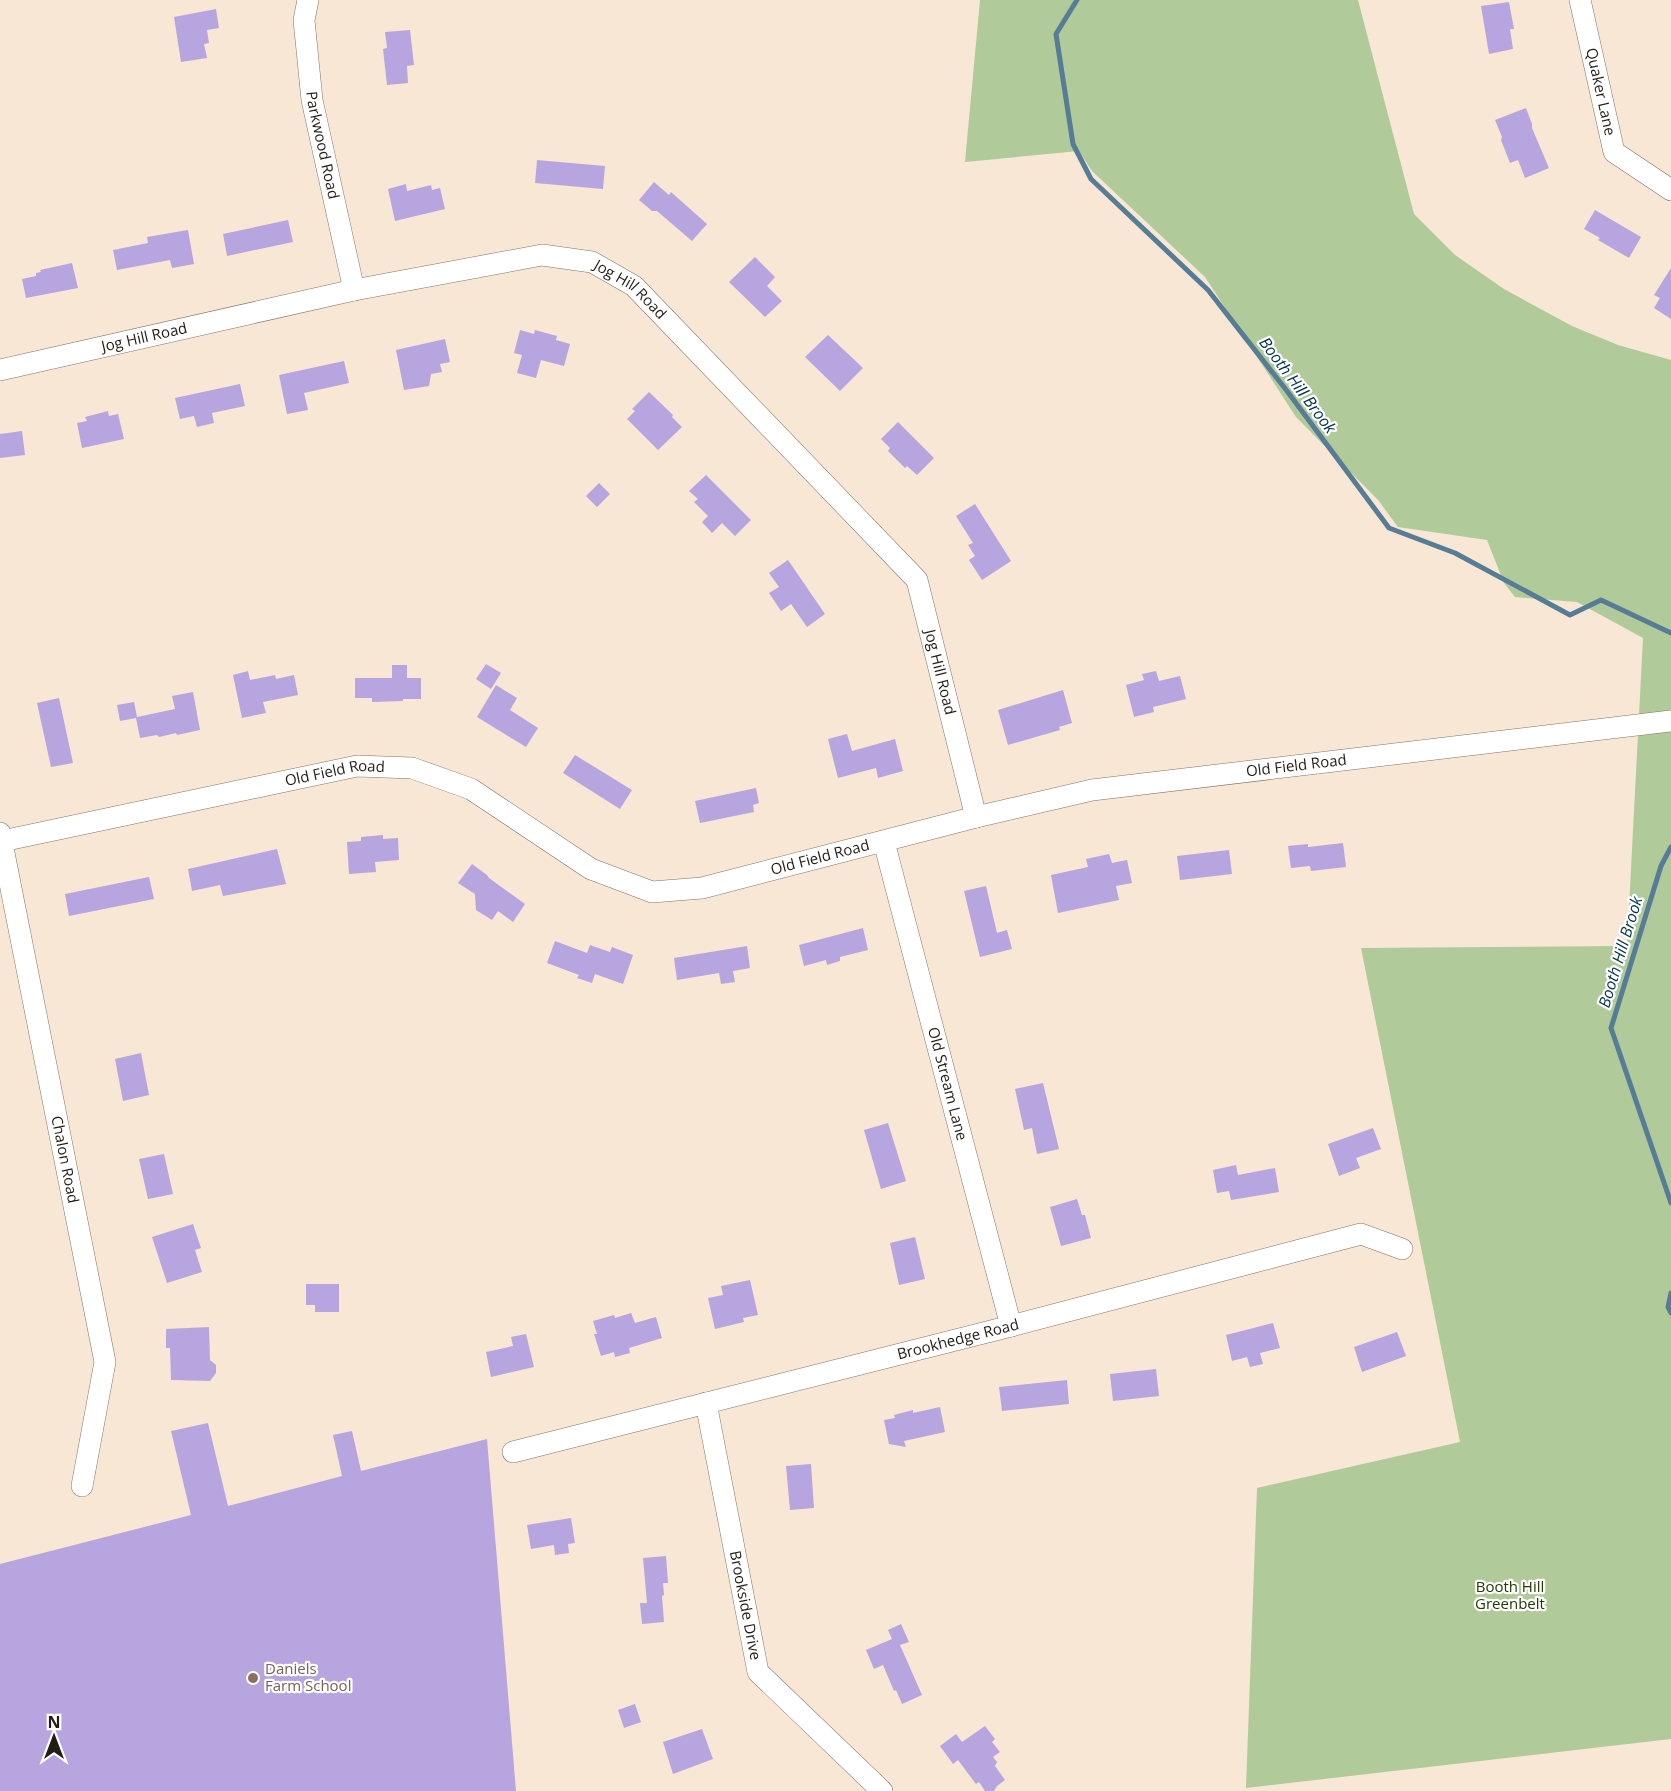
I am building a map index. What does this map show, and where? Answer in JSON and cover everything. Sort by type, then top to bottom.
[{"type":"street","name":"Parkwood Road","points":[[308,0],[304,20],[312,100],[354,290]]},
{"type":"street","name":"Quaker Lane","points":[[1580,0],[1614,152],[1671,190]]},
{"type":"street","name":"Jog Hill Road","points":[[0,370],[354,290],[542,255],[592,262],[634,286],[917,580],[976,817]]},
{"type":"street","name":"Old Field Road","points":[[1,837],[357,766],[412,768],[471,789],[591,869],[652,892],[702,888],[976,817],[1092,790],[1671,721]]},
{"type":"street","name":"Chalon Road","points":[[1,837],[105,1362],[82,1486]]},
{"type":"street","name":"Old Stream Lane","points":[[884,842],[1011,1326]]},
{"type":"street","name":"Brookhedge Road","points":[[513,1452],[1011,1326],[1361,1233],[1402,1249]]},
{"type":"street","name":"Brookside Drive","points":[[706,1403],[759,1672],[882,1791]]},
{"type":"green space","name":"Booth Hill Greenbelt","points":[[980,0],[1358,0],[1414,214],[1455,255],[1504,289],[1572,326],[1618,345],[1671,360],[1671,1739],[1246,1788],[1257,1488],[1460,1442],[1361,948],[1627,946],[1643,638],[1577,602],[1515,597],[1504,583],[1487,540],[1398,527],[1378,500],[1296,417],[1205,277],[1092,171],[1079,151],[965,162]]},
{"type":"building","points":[[1509,2],[1514,29],[1510,29],[1513,49],[1489,54],[1481,6]]},
{"type":"building","points":[[216,9],[219,28],[207,30],[209,43],[204,44],[207,58],[181,62],[174,17]]},
{"type":"building","points":[[410,30],[414,65],[407,66],[408,83],[387,85],[383,49],[387,48],[385,32]]},
{"type":"building","points":[[1526,108],[1549,168],[1525,178],[1518,160],[1510,163],[1495,120]]},
{"type":"building","points":[[537,160],[605,166],[603,189],[535,183]]},
{"type":"building","points":[[654,182],[669,195],[671,192],[707,224],[692,241],[657,211],[652,211],[639,200]]},
{"type":"building","points":[[406,184],[407,191],[431,185],[432,190],[440,188],[445,209],[395,221],[388,189]]},
{"type":"building","points":[[1595,210],[1641,237],[1629,258],[1584,229]]},
{"type":"building","points":[[288,220],[293,242],[227,256],[223,234]]},
{"type":"building","points":[[188,230],[194,264],[172,268],[170,260],[117,270],[113,250],[148,243],[147,237]]},
{"type":"building","points":[[755,257],[775,277],[767,286],[782,301],[765,317],[729,282]]},
{"type":"building","points":[[72,263],[78,288],[26,298],[22,279],[36,276],[36,273],[41,272],[40,270]]},
{"type":"building","points":[[1671,268],[1671,319],[1654,308],[1660,298],[1654,295]]},
{"type":"building","points":[[520,330],[534,334],[535,330],[557,336],[556,340],[570,344],[564,366],[541,360],[536,378],[517,373],[522,355],[514,353]]},
{"type":"building","points":[[828,335],[863,368],[840,391],[805,357]]},
{"type":"building","points":[[445,339],[450,362],[440,364],[442,372],[431,374],[429,386],[404,390],[396,350]]},
{"type":"building","points":[[344,361],[349,383],[304,393],[308,410],[287,414],[279,375]]},
{"type":"building","points":[[240,384],[245,406],[212,413],[214,423],[197,427],[194,416],[180,419],[175,398]]},
{"type":"building","points":[[649,392],[682,427],[658,450],[627,419],[635,411],[632,409]]},
{"type":"building","points":[[108,411],[109,416],[118,414],[124,439],[82,448],[77,423],[87,421],[85,417]]},
{"type":"building","points":[[898,422],[934,458],[917,475],[907,466],[905,468],[888,451],[890,448],[881,439]]},
{"type":"building","points":[[22,431],[25,455],[0,458],[0,434]]},
{"type":"building","points":[[706,475],[751,520],[735,536],[722,523],[712,533],[702,522],[708,516],[694,502],[698,499],[689,491]]},
{"type":"building","points":[[599,483],[610,494],[597,507],[586,496]]},
{"type":"building","points":[[975,504],[1011,561],[982,580],[969,560],[975,556],[968,545],[973,543],[956,516]]},
{"type":"building","points":[[788,560],[825,614],[807,627],[791,604],[781,611],[769,593],[779,587],[769,573]]},
{"type":"building","points":[[486,664],[501,673],[491,689],[476,679]]},
{"type":"building","points":[[392,665],[407,665],[407,678],[421,678],[421,699],[372,702],[372,698],[355,698],[355,678],[392,678]]},
{"type":"building","points":[[248,671],[250,680],[275,675],[276,679],[294,675],[298,695],[263,702],[266,713],[242,718],[233,675]]},
{"type":"building","points":[[1156,671],[1159,681],[1180,676],[1186,699],[1153,707],[1154,712],[1134,717],[1126,685],[1144,680],[1142,674]]},
{"type":"building","points":[[496,685],[517,698],[510,710],[538,728],[526,747],[477,717]]},
{"type":"building","points":[[1063,690],[1072,723],[1059,727],[1060,730],[1008,745],[998,710]]},
{"type":"building","points":[[193,692],[200,730],[177,735],[176,733],[140,738],[136,718],[120,721],[117,705],[134,702],[137,717],[175,709],[172,696]]},
{"type":"building","points":[[59,698],[73,763],[51,767],[37,703]]},
{"type":"building","points":[[847,734],[852,751],[895,739],[903,771],[878,778],[876,768],[838,778],[828,739]]},
{"type":"building","points":[[575,755],[632,790],[620,809],[563,773]]},
{"type":"building","points":[[756,788],[759,803],[753,805],[754,812],[700,823],[695,801]]},
{"type":"building","points":[[383,835],[383,839],[398,838],[399,860],[375,862],[376,872],[349,874],[347,842],[361,841],[361,837]]},
{"type":"building","points":[[1343,843],[1346,867],[1311,871],[1310,866],[1291,868],[1288,846],[1308,844],[1308,847]]},
{"type":"building","points":[[277,849],[286,884],[223,896],[220,885],[192,891],[188,869]]},
{"type":"building","points":[[1229,850],[1232,874],[1180,880],[1177,856]]},
{"type":"building","points":[[1109,854],[1112,863],[1127,860],[1132,883],[1116,886],[1119,900],[1058,913],[1051,875],[1088,867],[1086,859]]},
{"type":"building","points":[[472,864],[525,904],[513,922],[498,911],[492,920],[476,910],[475,894],[458,883]]},
{"type":"building","points":[[149,877],[154,899],[69,916],[65,894]]},
{"type":"building","points":[[986,886],[997,933],[1007,930],[1012,949],[980,957],[964,891]]},
{"type":"building","points":[[863,928],[868,950],[840,957],[840,961],[827,965],[826,960],[804,966],[799,945]]},
{"type":"building","points":[[555,941],[587,953],[590,945],[610,952],[612,947],[633,955],[623,984],[595,974],[592,983],[577,978],[579,975],[547,963]]},
{"type":"building","points":[[747,946],[750,968],[733,971],[735,982],[721,984],[719,973],[677,980],[674,958]]},
{"type":"building","points":[[141,1053],[149,1095],[123,1101],[115,1059]]},
{"type":"building","points":[[1043,1083],[1059,1149],[1037,1154],[1032,1128],[1024,1130],[1015,1089]]},
{"type":"building","points":[[888,1123],[906,1181],[881,1189],[864,1130]]},
{"type":"building","points":[[1373,1128],[1381,1149],[1356,1158],[1360,1168],[1339,1176],[1328,1144]]},
{"type":"building","points":[[164,1154],[173,1194],[148,1199],[139,1159]]},
{"type":"building","points":[[1236,1165],[1238,1175],[1275,1168],[1279,1192],[1231,1200],[1229,1191],[1217,1193],[1213,1170]]},
{"type":"building","points":[[1077,1199],[1082,1215],[1085,1215],[1091,1238],[1061,1246],[1050,1207]]},
{"type":"building","points":[[193,1224],[201,1248],[195,1250],[202,1272],[167,1283],[152,1237]]},
{"type":"building","points":[[915,1237],[925,1279],[899,1285],[890,1243]]},
{"type":"building","points":[[750,1280],[758,1315],[743,1318],[744,1322],[715,1329],[708,1298],[723,1295],[721,1286]]},
{"type":"building","points":[[306,1284],[339,1284],[339,1312],[315,1312],[315,1305],[306,1305]]},
{"type":"building","points":[[631,1313],[635,1323],[656,1317],[662,1338],[629,1348],[630,1353],[615,1357],[614,1352],[601,1356],[594,1334],[597,1334],[593,1321]]},
{"type":"building","points":[[1273,1323],[1280,1348],[1260,1353],[1263,1364],[1250,1367],[1247,1357],[1232,1361],[1226,1335]]},
{"type":"building","points":[[209,1327],[210,1360],[216,1365],[216,1373],[210,1381],[171,1380],[170,1348],[166,1348],[166,1329]]},
{"type":"building","points":[[1397,1332],[1406,1356],[1362,1372],[1354,1347]]},
{"type":"building","points":[[526,1334],[534,1367],[491,1377],[486,1352],[513,1346],[511,1337]]},
{"type":"building","points":[[1156,1369],[1159,1396],[1113,1401],[1110,1374]]},
{"type":"building","points":[[1067,1380],[1069,1404],[1002,1411],[999,1387]]},
{"type":"building","points":[[940,1407],[945,1432],[904,1441],[906,1447],[889,1444],[884,1420],[913,1410],[913,1413]]},
{"type":"building","name":"Daniels Farm School","points":[[208,1423],[228,1506],[342,1476],[333,1435],[352,1431],[361,1471],[487,1439],[516,1791],[0,1791],[0,1564],[191,1515],[171,1431]]},
{"type":"building","points":[[811,1464],[814,1508],[790,1510],[786,1466]]},
{"type":"building","points":[[571,1518],[575,1543],[568,1544],[569,1553],[555,1555],[554,1545],[531,1549],[527,1525]]},
{"type":"building","points":[[666,1556],[668,1583],[663,1583],[664,1622],[642,1624],[640,1603],[647,1603],[643,1558]]},
{"type":"building","points":[[901,1624],[909,1642],[900,1645],[922,1695],[902,1704],[883,1665],[874,1669],[866,1650],[892,1639],[888,1630]]},
{"type":"building","points":[[635,1704],[641,1722],[624,1728],[618,1710]]},
{"type":"building","points":[[985,1726],[995,1739],[992,1742],[1000,1752],[993,1757],[997,1762],[995,1766],[1005,1780],[994,1791],[985,1791],[979,1782],[976,1784],[958,1760],[953,1764],[940,1746],[956,1734],[962,1742]]},
{"type":"building","points":[[702,1729],[713,1759],[673,1774],[663,1742]]},
{"type":"waterway","name":"Booth Hill Brook","points":[[1077,0],[1056,34],[1073,144],[1091,179],[1208,290],[1389,528],[1455,553],[1570,615],[1601,600],[1671,633]]},
{"type":"waterway","name":"Booth Hill Brook","points":[[1671,847],[1661,866],[1611,1028],[1671,1203]]},
{"type":"waterway","name":"Booth Hill Brook","points":[[1671,1293],[1668,1307],[1671,1313]]},
{"type":"place","name":"Daniels Farm School","points":[[253,1678]]}]
